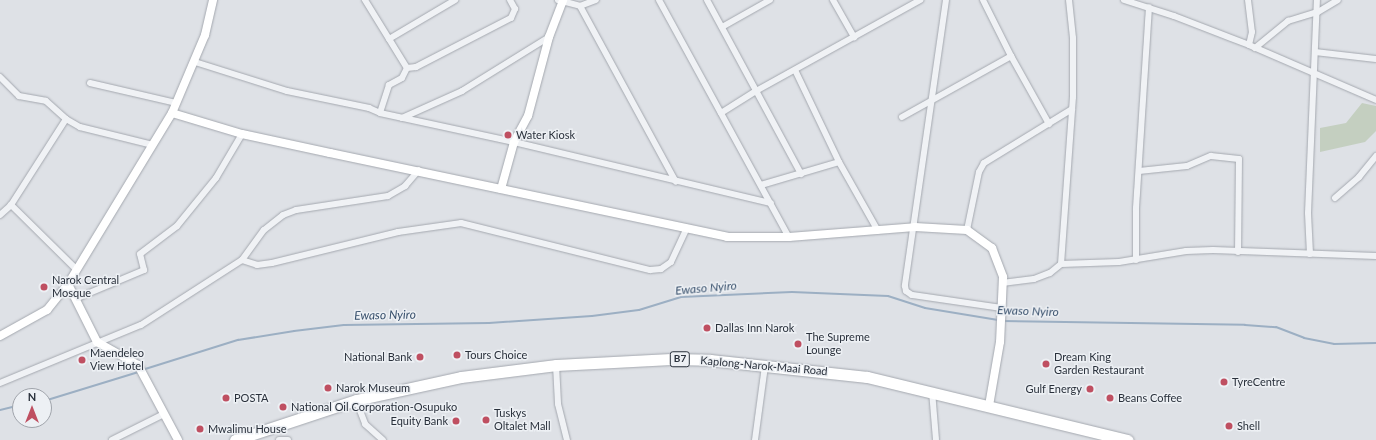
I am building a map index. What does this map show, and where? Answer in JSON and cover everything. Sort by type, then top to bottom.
[{"type":"highway","name":"Kaplong-Narok-Maai Road","points":[[234,440],[356,400],[461,377],[556,365],[671,359],[831,372],[932,391],[1128,440]]},
{"type":"street","points":[[0,336],[47,310],[77,270],[172,113],[195,62],[205,35],[213,0]]},
{"type":"street","points":[[365,0],[408,68]]},
{"type":"street","points":[[389,39],[455,0]]},
{"type":"street","points":[[408,68],[416,67],[511,18],[515,9],[510,0]]},
{"type":"street","points":[[501,189],[514,142],[528,116],[549,38],[561,1],[580,6],[596,0]]},
{"type":"street","points":[[659,0],[789,237]]},
{"type":"street","points":[[707,0],[801,174]]},
{"type":"street","points":[[722,27],[770,0]]},
{"type":"street","points":[[833,0],[854,37]]},
{"type":"street","points":[[721,113],[756,91],[920,0]]},
{"type":"street","points":[[946,0],[915,227],[905,286],[906,291],[912,295],[945,301],[1002,308]]},
{"type":"street","points":[[983,0],[1010,56],[1049,124]]},
{"type":"street","points":[[1061,264],[1072,109],[1073,38],[1069,0]]},
{"type":"street","points":[[1124,0],[1149,7],[1252,47],[1314,72],[1376,100]]},
{"type":"street","points":[[1248,0],[1252,32],[1252,47]]},
{"type":"street","points":[[1310,254],[1308,213],[1318,12],[1316,0]]},
{"type":"street","points":[[1252,47],[1288,21],[1318,12],[1338,0]]},
{"type":"street","points":[[580,6],[676,182]]},
{"type":"street","points":[[1136,260],[1139,171],[1149,7]]},
{"type":"street","points":[[402,118],[462,91],[549,38]]},
{"type":"street","points":[[1315,52],[1376,58]]},
{"type":"street","points":[[902,117],[1010,56]]},
{"type":"street","points":[[195,62],[280,89],[369,108],[380,113],[514,142],[771,204]]},
{"type":"street","points":[[380,113],[389,85],[402,78],[408,68]]},
{"type":"street","points":[[795,70],[839,162],[878,231]]},
{"type":"street","points":[[0,76],[19,96],[46,101],[66,119],[80,127],[153,145]]},
{"type":"street","points":[[90,83],[176,103]]},
{"type":"street","points":[[967,230],[981,168],[996,154],[1072,109]]},
{"type":"street","points":[[172,113],[242,134],[419,170],[686,230],[727,237],[789,237],[915,227],[967,230],[992,248],[1001,270],[1002,308],[1000,342],[989,406]]},
{"type":"street","points":[[0,215],[11,205],[66,119]]},
{"type":"street","points":[[75,299],[144,270],[140,254],[182,221],[216,178],[242,134]]},
{"type":"street","points":[[1139,171],[1187,166],[1211,156],[1239,159],[1238,252]]},
{"type":"street","points":[[1335,198],[1359,177],[1376,156]]},
{"type":"street","points":[[761,185],[839,162]]},
{"type":"street","points":[[0,383],[141,325],[242,260],[264,230],[283,215],[296,210],[388,196],[405,186],[419,170]]},
{"type":"street","points":[[11,205],[77,270]]},
{"type":"street","points":[[242,260],[257,265],[398,232],[461,223],[650,270],[661,269],[672,262],[686,230]]},
{"type":"street","points":[[1002,283],[1034,279],[1050,273],[1061,264],[1084,265],[1136,260],[1186,251],[1376,256]]},
{"type":"street","points":[[68,284],[97,342],[138,365],[178,440]]},
{"type":"street","points":[[556,365],[558,404],[567,440]]},
{"type":"street","points":[[755,440],[765,366]]},
{"type":"street","points":[[932,391],[936,440]]},
{"type":"street","points":[[356,400],[365,424],[383,440]]},
{"type":"street","points":[[112,440],[164,414]]},
{"type":"street","points":[[279,440],[288,440]]},
{"type":"green space","points":[[1362,103],[1376,106],[1376,131],[1365,142],[1320,152],[1320,128],[1346,123]]},
{"type":"waterway","name":"Ewaso Nyiro","points":[[142,370],[238,340],[294,331],[344,325],[489,323],[592,316],[639,310],[681,297],[792,292],[888,296],[925,308],[998,320]]},
{"type":"waterway","name":"Ewaso Nyiro","points":[[1002,321],[1245,325],[1276,327],[1304,338],[1334,344],[1376,343]]},
{"type":"waterway","name":"Ewaso Nyiro","points":[[52,399],[138,372]]},
{"type":"waterway","name":"Ewaso Nyiro","points":[[0,410],[12,407]]},
{"type":"place","name":"Water Kiosk","points":[[508,135]]},
{"type":"place","name":"Narok Central Mosque","points":[[44,287]]},
{"type":"place","name":"Dallas Inn Narok","points":[[707,328]]},
{"type":"place","name":"The Supreme Lounge","points":[[798,344]]},
{"type":"place","name":"Tours Choice","points":[[457,355]]},
{"type":"place","name":"National Bank","points":[[420,357]]},
{"type":"place","name":"Maendeleo View Hotel","points":[[82,360]]},
{"type":"place","name":"Dream King Garden Restaurant","points":[[1046,364]]},
{"type":"place","name":"TyreCentre","points":[[1224,382]]},
{"type":"place","name":"Narok Museum","points":[[328,388]]},
{"type":"place","name":"Gulf Energy","points":[[1090,389]]},
{"type":"place","name":"POSTA","points":[[226,398]]},
{"type":"place","name":"Beans Coffee","points":[[1110,398]]},
{"type":"place","name":"National Oil Corporation-Osupuko","points":[[283,407]]},
{"type":"place","name":"Tuskys Oltalet Mall","points":[[486,420]]},
{"type":"place","name":"Equity Bank","points":[[456,421]]},
{"type":"place","name":"Shell","points":[[1229,426]]},
{"type":"place","name":"Mwalimu House","points":[[200,429]]}]
